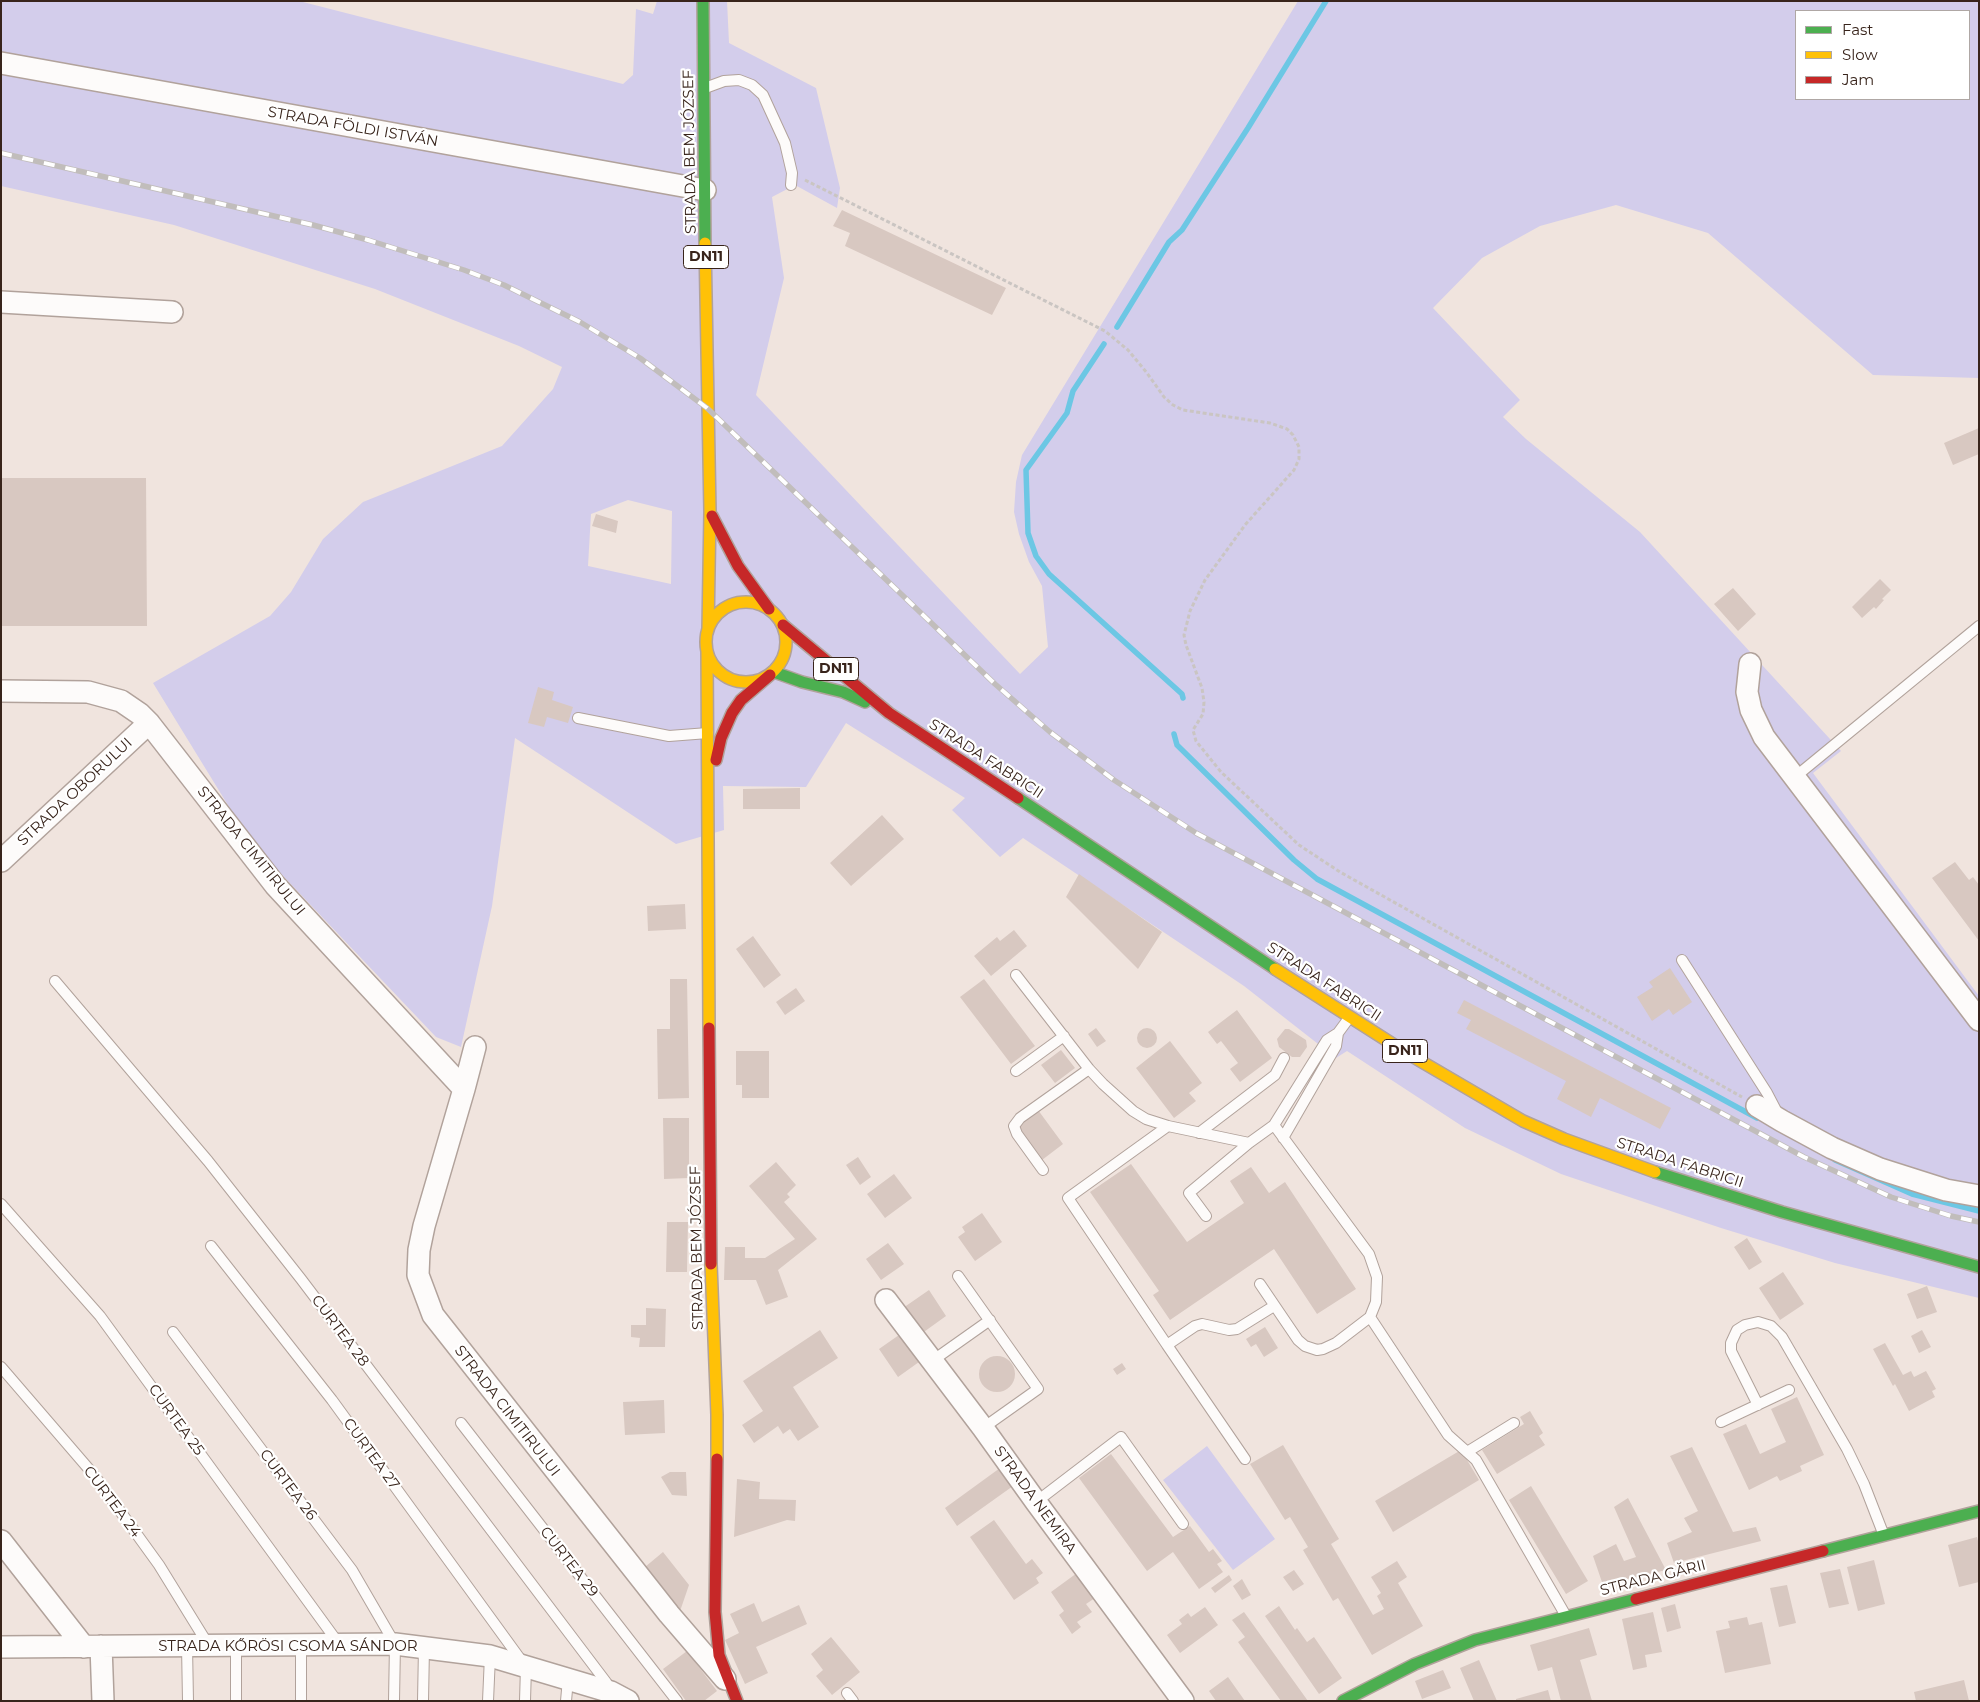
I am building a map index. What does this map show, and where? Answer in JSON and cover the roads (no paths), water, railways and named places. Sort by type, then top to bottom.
[{"type":"main road","name":"STRADA BEM JÓZSEF","points":[[703,1],[706,408],[710,512],[708,629]]},
{"type":"main road","name":"STRADA BEM JÓZSEF","points":[[710,512],[738,566],[769,609]]},
{"type":"main road","points":[[708,629],[714,618],[723,609],[734,604],[746,602],[758,604],[769,609]]},
{"type":"main road","name":"DN11","points":[[769,609],[783,625]]},
{"type":"main road","points":[[707,650],[711,661],[727,678],[738,682],[750,682],[772,674],[780,665],[785,652],[786,638],[783,625]]},
{"type":"main road","name":"STRADA FABRICII","points":[[783,625],[889,713],[1350,1017],[1523,1121],[1629,1164],[1764,1206],[1979,1267]]},
{"type":"main road","name":"DN11","points":[[707,650],[708,629]]},
{"type":"main road","name":"STRADA BEM JÓZSEF","points":[[707,650],[711,1287],[717,1415],[715,1612],[719,1655],[734,1694]]},
{"type":"main road","name":"STRADA BEM JÓZSEF","points":[[709,790],[721,738],[732,714],[742,700],[772,674]]},
{"type":"main road","name":"STRADA FABRICII","points":[[772,674],[843,692],[889,713]]},
{"type":"main road","name":"STRADA GĂRII","points":[[1343,1701],[1415,1664],[1453,1648],[1566,1616],[1979,1511]]},
{"type":"street","name":"STRADA FÖLDI ISTVÁN","points":[[1,64],[705,190]]},
{"type":"street","points":[[1,302],[172,312]]},
{"type":"street","points":[[1750,664],[1747,692],[1750,710],[1764,737],[1979,1020]]},
{"type":"street","name":"STRADA CIMITIRULUI","points":[[1,691],[88,692],[108,696],[132,708],[149,723],[275,885],[464,1089]]},
{"type":"street","name":"STRADA OBORULUI","points":[[1,861],[149,723]]},
{"type":"street","name":"STRADA CIMITIRULUI","points":[[475,1047],[424,1226],[419,1250],[418,1275],[433,1315],[734,1694]]},
{"type":"street","points":[[1757,1106],[1832,1148],[1880,1169],[1946,1190],[1979,1196]]},
{"type":"street","name":"STRADA NEMIRA","points":[[886,1300],[983,1428],[1183,1701]]},
{"type":"street","points":[[1,1541],[92,1647],[103,1701]]},
{"type":"street","name":"STRADA KŐRÖSI CSOMA SÁNDOR","points":[[1,1647],[210,1647],[301,1644],[395,1644],[490,1656],[568,1679],[616,1698]]},
{"type":"lane","points":[[704,88],[739,80],[752,85],[763,95],[785,143],[792,173],[791,185]]},
{"type":"lane","points":[[1795,777],[1979,626]]},
{"type":"lane","points":[[578,718],[669,736],[708,733]]},
{"type":"lane","points":[[1682,960],[1767,1093],[1782,1121]]},
{"type":"lane","points":[[1016,975],[1089,1068],[1103,1084],[1133,1110],[1146,1119],[1168,1126],[1250,1143]]},
{"type":"lane","name":"CURTEA 28","points":[[55,981],[249,1212],[606,1682],[616,1698]]},
{"type":"lane","points":[[1284,1138],[1336,1046],[1338,1034],[1350,1017]]},
{"type":"lane","points":[[1206,1216],[1189,1193],[1274,1125],[1327,1040],[1338,1034]]},
{"type":"lane","points":[[1016,1071],[1064,1036]]},
{"type":"lane","points":[[1199,1133],[1275,1075],[1284,1058]]},
{"type":"lane","points":[[1044,1170],[1017,1134],[1014,1126],[1020,1118],[1089,1068]]},
{"type":"lane","points":[[1260,1284],[1298,1340],[1306,1346],[1317,1350],[1336,1343],[1370,1317],[1378,1292],[1377,1277],[1369,1254],[1274,1125]]},
{"type":"lane","points":[[1168,1126],[1068,1198],[1245,1459]]},
{"type":"lane","name":"CURTEA 25","points":[[1,1204],[100,1316],[339,1644]]},
{"type":"lane","name":"CURTEA 27","points":[[211,1246],[332,1400],[526,1667]]},
{"type":"lane","points":[[958,1276],[1038,1389],[983,1428]]},
{"type":"lane","points":[[1168,1345],[1195,1326],[1209,1324],[1229,1330],[1237,1329],[1274,1306]]},
{"type":"lane","points":[[1370,1317],[1448,1435],[1476,1460],[1566,1616]]},
{"type":"lane","points":[[932,1361],[990,1320]]},
{"type":"lane","points":[[1758,1405],[1731,1351],[1731,1343],[1737,1330],[1745,1325],[1758,1322],[1771,1326],[1782,1337],[1846,1449],[1864,1484],[1884,1534]]},
{"type":"lane","name":"CURTEA 26","points":[[173,1332],[352,1570],[395,1644]]},
{"type":"lane","name":"CURTEA 24","points":[[1,1367],[94,1475],[159,1565],[210,1647]]},
{"type":"lane","points":[[1721,1422],[1790,1390]]},
{"type":"lane","name":"CURTEA 29","points":[[461,1423],[677,1701]]},
{"type":"lane","points":[[1467,1452],[1514,1423]]},
{"type":"lane","points":[[1036,1502],[1121,1437],[1182,1524]]},
{"type":"lane","points":[[301,1644],[301,1701]]},
{"type":"lane","points":[[394,1701],[395,1644]]},
{"type":"lane","points":[[187,1646],[188,1701]]},
{"type":"lane","points":[[236,1646],[236,1701]]},
{"type":"lane","points":[[423,1701],[424,1647]]},
{"type":"lane","points":[[488,1701],[490,1656]]},
{"type":"lane","points":[[525,1701],[526,1667]]},
{"type":"lane","points":[[566,1701],[568,1679]]},
{"type":"waterway","points":[[1117,327],[1169,242],[1182,230],[1248,128],[1326,1]]},
{"type":"waterway","points":[[1104,344],[1073,391],[1067,413],[1026,470],[1028,533],[1036,556],[1049,574],[1182,694],[1183,698]]},
{"type":"waterway","points":[[1174,734],[1177,745],[1294,860],[1317,879],[1757,1118]]},
{"type":"waterway","points":[[1835,1160],[1912,1194],[1979,1211]]},
{"type":"railway","points":[[1,153],[313,225],[368,240],[464,270],[504,285],[580,322],[640,358],[707,408],[995,684],[1050,732],[1114,780],[1196,833],[1804,1157],[1891,1197],[1951,1216],[1979,1222]]}]
